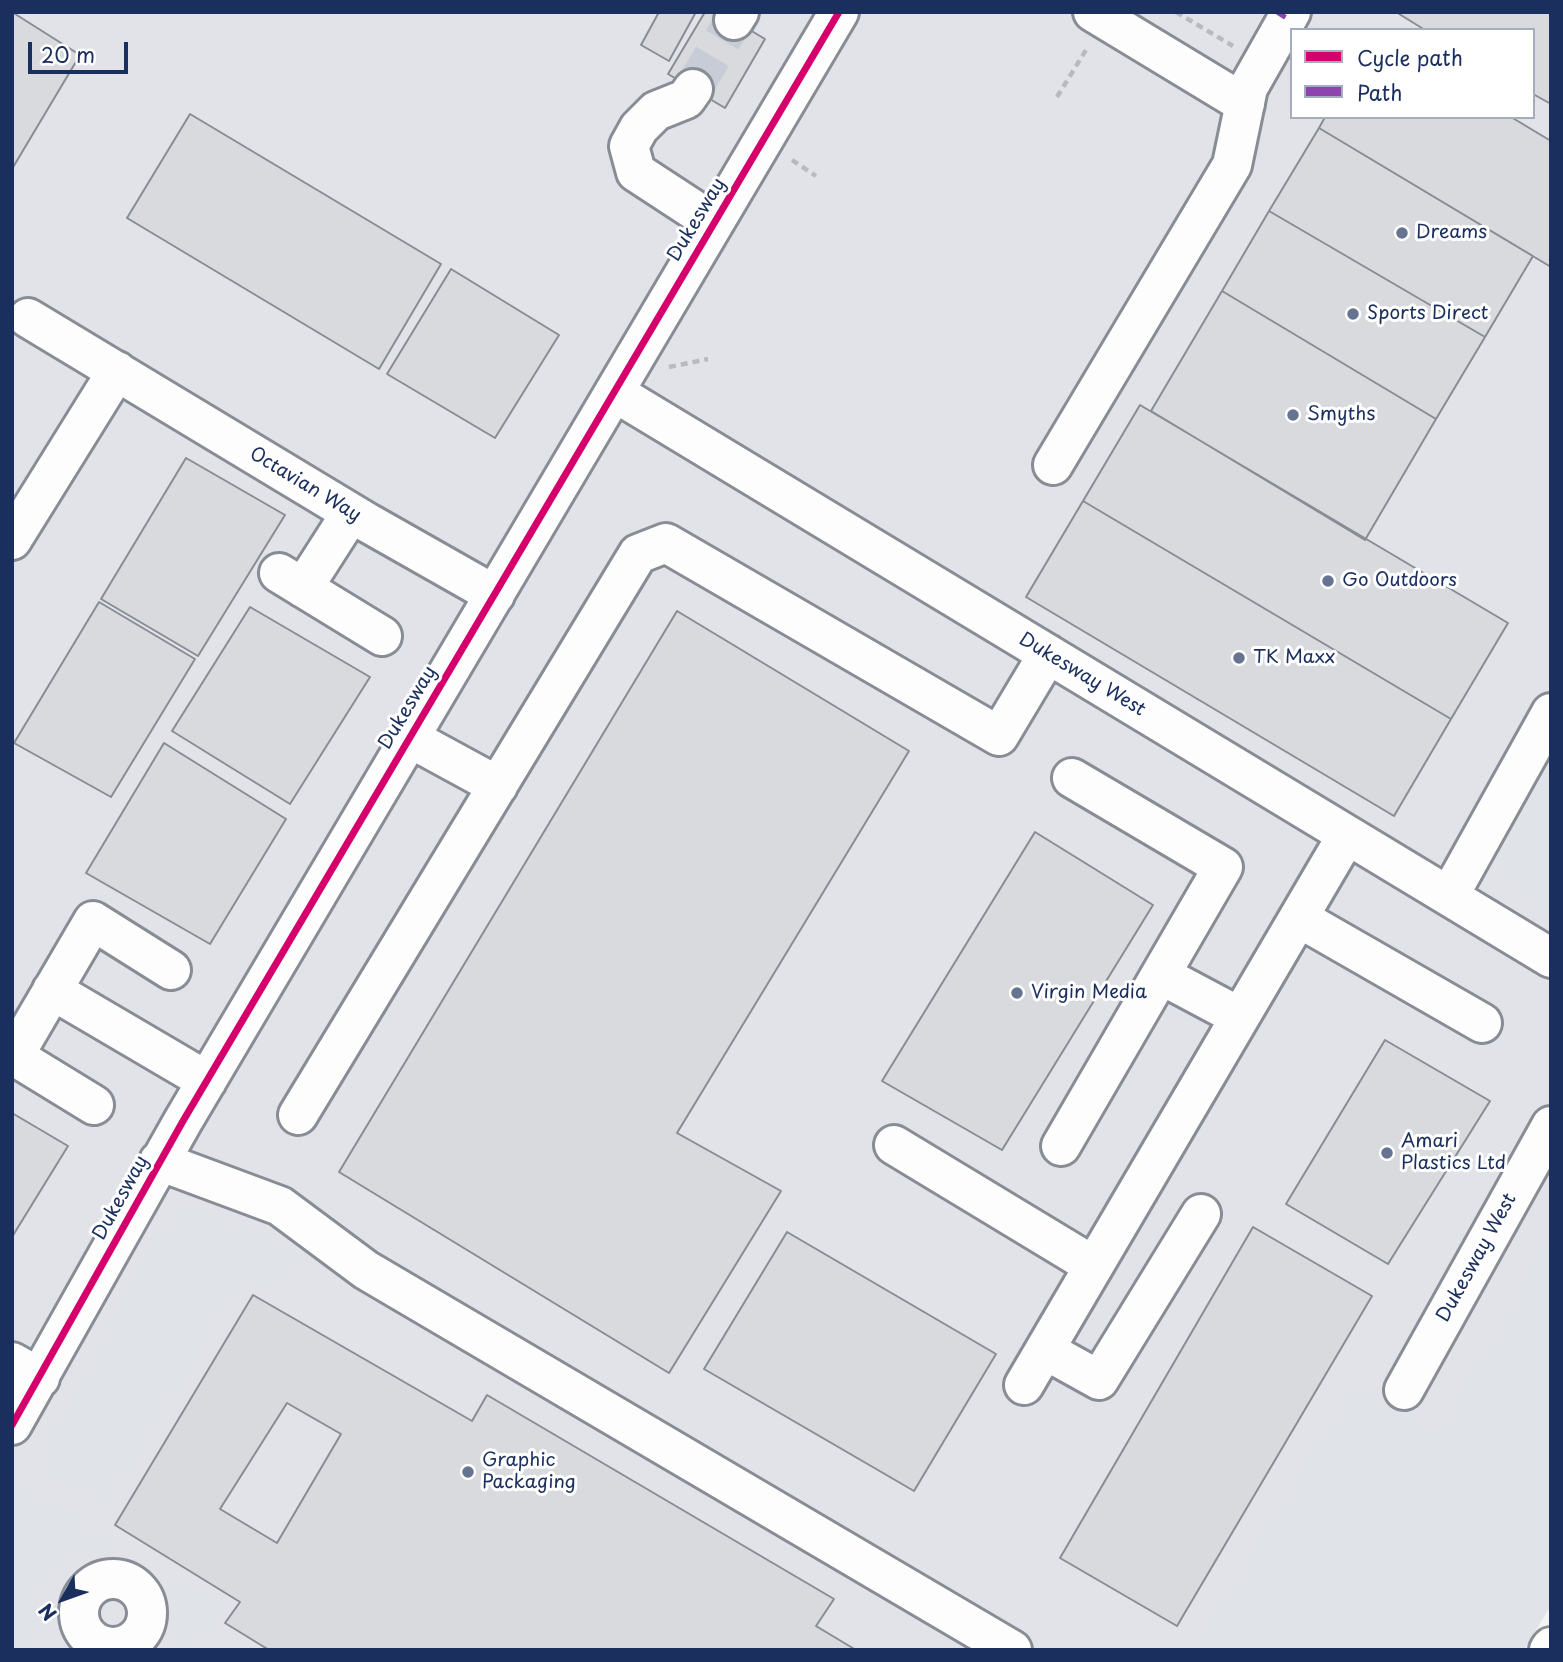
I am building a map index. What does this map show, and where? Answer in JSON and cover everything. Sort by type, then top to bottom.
[{"type":"street","name":"Dukesway","points":[[12,1425],[26,1370],[207,1081],[839,12]]},
{"type":"street","points":[[1053,465],[1232,165],[1248,88],[1292,12]]},
{"type":"street","points":[[1099,16],[1245,104]]},
{"type":"street","points":[[693,89],[686,99],[656,111],[639,128],[629,146],[636,172],[714,223]]},
{"type":"street","name":"Octavian Way","points":[[28,318],[351,513],[495,595]]},
{"type":"street","points":[[12,540],[117,371]]},
{"type":"street","name":"Dukesway West","points":[[614,393],[1551,958]]},
{"type":"street","points":[[351,513],[291,580],[382,636]]},
{"type":"street","points":[[298,1115],[638,554],[666,543],[999,736],[1048,654]]},
{"type":"street","points":[[1449,896],[1551,713]]},
{"type":"street","points":[[408,737],[498,786]]},
{"type":"street","points":[[1061,1146],[1223,867],[1072,778]]},
{"type":"street","points":[[1024,1385],[1347,835]]},
{"type":"street","points":[[1298,918],[1482,1023]]},
{"type":"street","points":[[94,1105],[14,1056],[93,922],[171,970]]},
{"type":"street","points":[[1161,975],[1240,1017]]},
{"type":"street","points":[[52,990],[207,1081]]},
{"type":"street","name":"Dukesway West","points":[[1404,1390],[1551,1126]]},
{"type":"street","points":[[894,1145],[1094,1266]]},
{"type":"street","points":[[159,1161],[280,1206],[366,1270],[1012,1650]]},
{"type":"street","points":[[1045,1350],[1098,1380],[1200,1214]]},
{"type":"path","points":[[1176,12],[1237,49],[1243,38]]},
{"type":"path","points":[[1057,97],[1099,16]]},
{"type":"path","points":[[789,158],[816,176]]},
{"type":"path","points":[[665,368],[708,359]]},
{"type":"shaded area","points":[[12,12],[1551,12],[1551,1605],[1524,1650],[12,1650]]},
{"type":"shaded area","points":[[1551,755],[1551,931],[1506,881],[1500,847]]},
{"type":"shaded area","points":[[188,1205],[306,1249],[279,1297],[244,1278],[107,1512],[26,1461],[70,1404],[82,1371],[165,1220]]},
{"type":"shaded area","points":[[1551,1230],[1551,1605],[1524,1650],[1192,1650],[1352,1383],[1436,1434]]},
{"type":"shaded area","points":[[16,1479],[118,1540],[109,1556],[88,1548],[73,1556],[55,1570],[41,1594],[34,1613],[36,1631],[51,1642],[71,1632],[76,1645],[72,1650],[28,1650],[12,1640],[12,1485]]},
{"type":"shaded area","points":[[175,1575],[224,1606],[200,1650],[172,1650],[180,1624],[175,1606],[164,1594]]},
{"type":"building","points":[[12,12],[80,55],[12,169]]},
{"type":"building","points":[[659,12],[696,12],[669,61],[641,45]]},
{"type":"building","points":[[705,12],[720,12],[765,39],[725,108],[668,74]]},
{"type":"building","points":[[1396,12],[1551,12],[1551,104],[1535,95],[1535,28],[1422,28]]},
{"type":"building","points":[[190,114],[441,264],[379,369],[127,218]]},
{"type":"building","points":[[1324,119],[1514,119],[1551,141],[1551,267],[1319,128]]},
{"type":"building","name":"Dreams","points":[[1319,128],[1533,256],[1485,337],[1269,211]]},
{"type":"building","name":"Sports Direct","points":[[1269,211],[1485,337],[1436,419],[1222,291]]},
{"type":"building","points":[[451,269],[559,335],[495,438],[387,374]]},
{"type":"building","name":"Smyths","points":[[1222,291],[1436,419],[1365,540],[1151,411]]},
{"type":"building","name":"Go Outdoors","points":[[1140,405],[1508,623],[1451,719],[1083,501]]},
{"type":"building","points":[[186,458],[285,515],[198,656],[101,599]]},
{"type":"building","name":"TK Maxx","points":[[1083,501],[1451,719],[1394,816],[1026,597]]},
{"type":"building","points":[[99,602],[195,659],[111,797],[14,743]]},
{"type":"building","points":[[250,607],[370,677],[290,804],[172,731]]},
{"type":"building","points":[[677,611],[909,751],[677,1133],[781,1191],[669,1373],[339,1172]]},
{"type":"building","points":[[164,743],[286,819],[210,944],[86,873]]},
{"type":"building","name":"Virgin Media","points":[[1035,832],[1153,905],[1002,1150],[882,1081]]},
{"type":"building","name":"Amari Plastics Ltd","points":[[1385,1040],[1490,1101],[1388,1264],[1286,1204]]},
{"type":"building","points":[[12,1113],[68,1146],[12,1237]]},
{"type":"building","points":[[1253,1227],[1372,1296],[1177,1626],[1060,1558]]},
{"type":"building","points":[[787,1232],[996,1354],[914,1491],[704,1369]]},
{"type":"building","name":"Graphic Packaging","points":[[253,1295],[472,1421],[487,1395],[834,1599],[816,1626],[856,1650],[269,1650],[225,1623],[240,1602],[115,1525]],"holes":[[[287,1403],[341,1434],[277,1543],[220,1509]]]},
{"type":"tunnel","points":[[693,89],[734,20]]},
{"type":"marked path","points":[[1277,12],[1288,19]]},
{"type":"cycle path","points":[[12,1425],[183,1121],[839,12]]},
{"type":"place","name":"Dreams","points":[[1402,233]]},
{"type":"place","name":"Sports Direct","points":[[1353,314]]},
{"type":"place","name":"Smyths","points":[[1293,415]]},
{"type":"place","name":"Go Outdoors","points":[[1328,581]]},
{"type":"place","name":"TK Maxx","points":[[1239,658]]},
{"type":"place","name":"Virgin Media","points":[[1017,993]]},
{"type":"place","name":"Amari Plastics Ltd","points":[[1387,1153]]},
{"type":"place","name":"Graphic Packaging","points":[[468,1472]]}]
